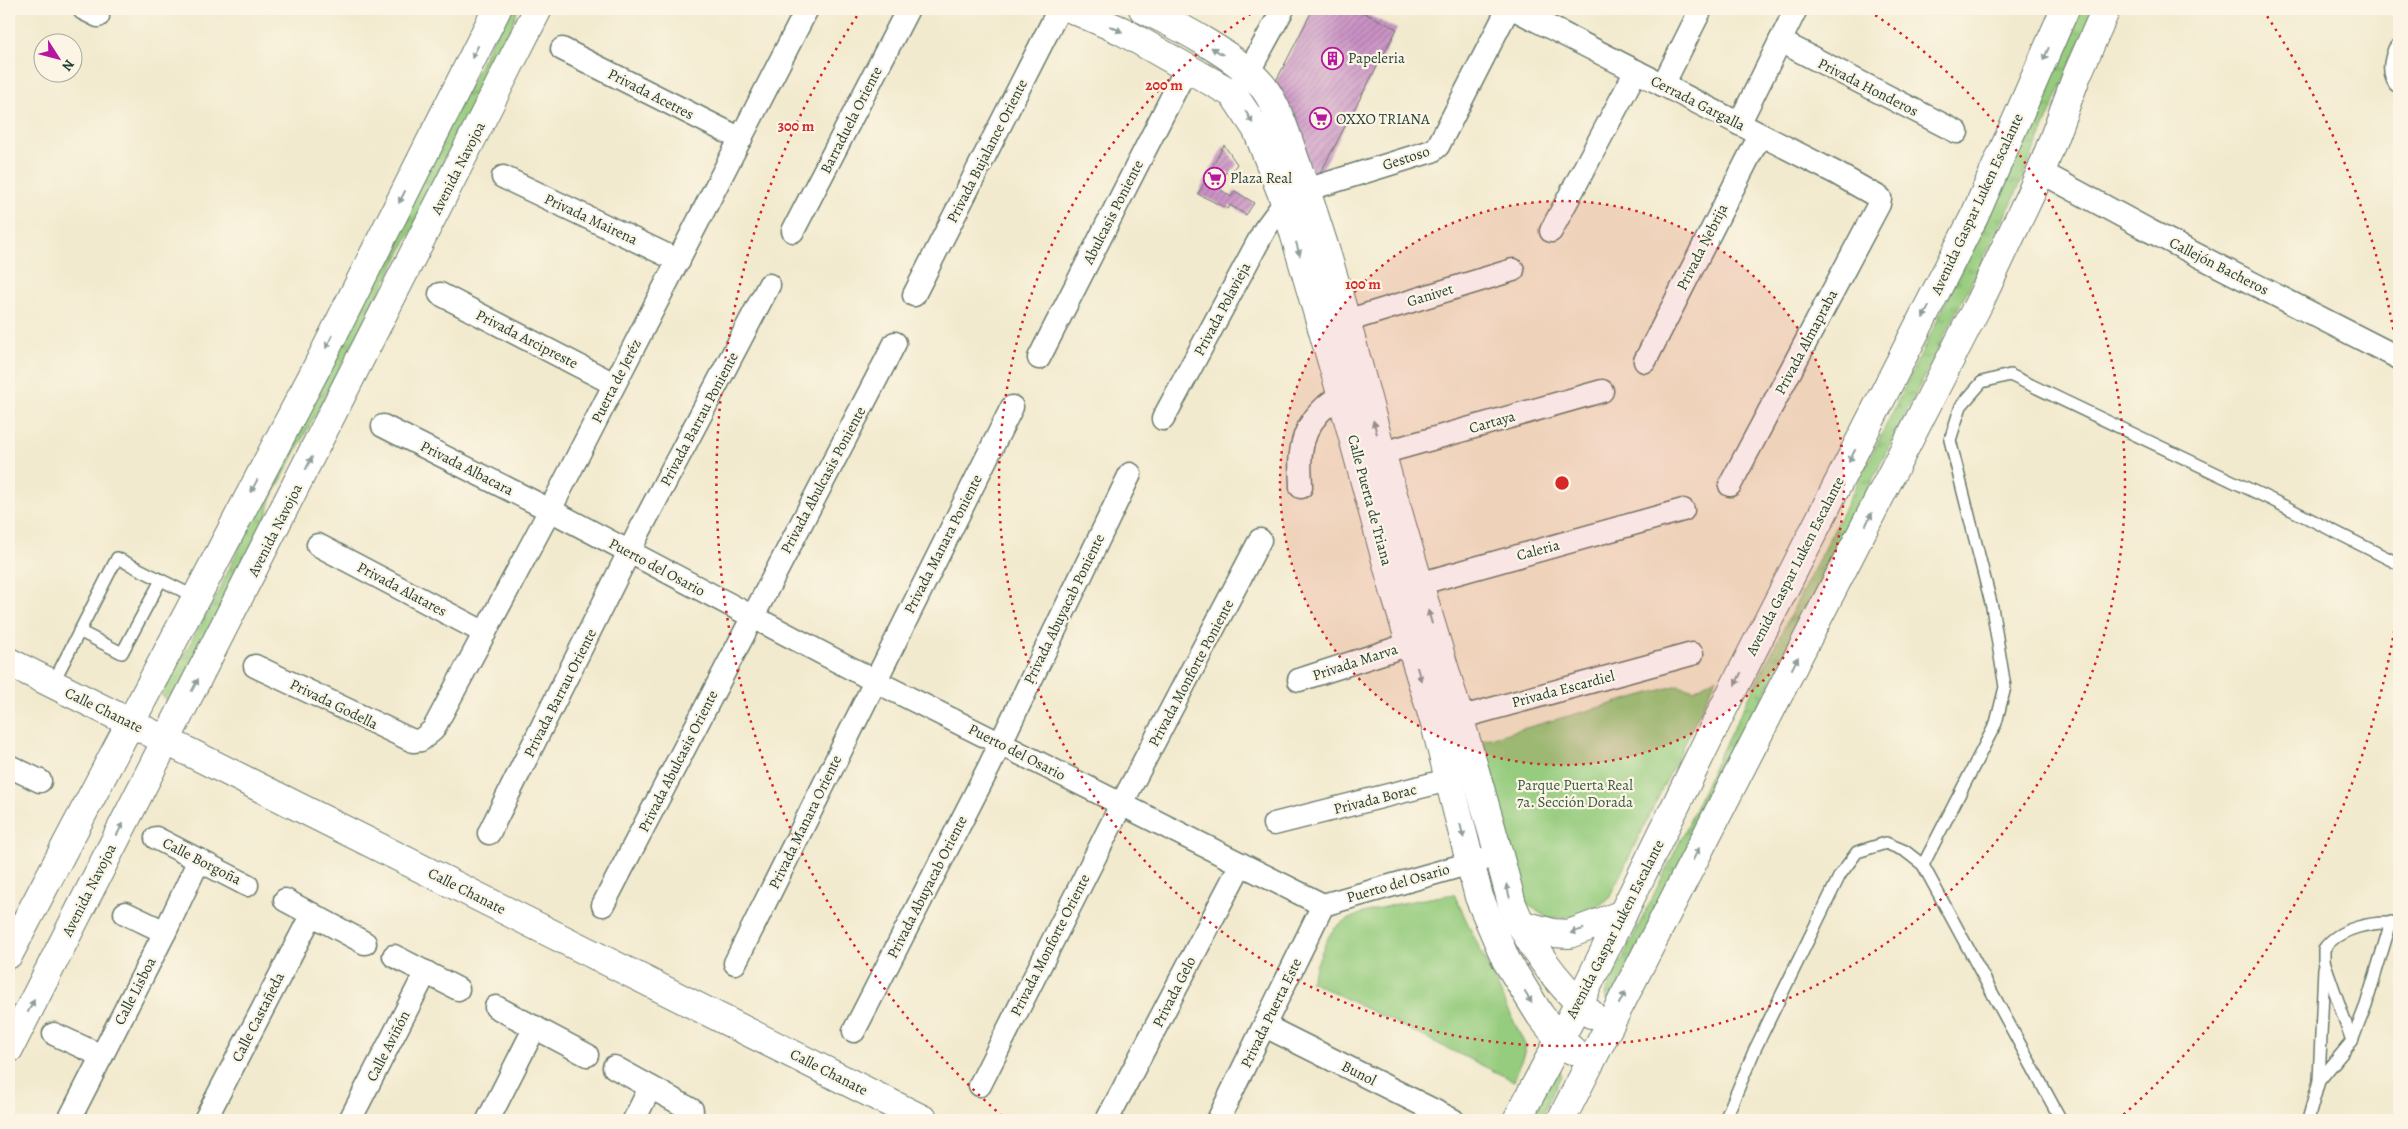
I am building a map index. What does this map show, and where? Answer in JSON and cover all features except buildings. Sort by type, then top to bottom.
[{"type":"street","points":[[9,954],[317,367],[497,9]]},
{"type":"street","name":"Avenida Navojoa","points":[[9,1049],[538,9]]},
{"type":"street","name":"Barraduela Oriente","points":[[793,231],[908,9]]},
{"type":"street","name":"Privada Bujalance Oriente","points":[[914,295],[1056,15],[1062,9]]},
{"type":"street","name":"Calle Puerta de Triana","points":[[1072,9],[1122,31],[1233,94],[1257,130],[1295,196],[1346,321],[1352,390],[1382,453],[1420,583],[1448,721],[1450,780],[1470,862],[1488,921],[1512,971],[1540,1015],[1559,1039],[1588,1063]]},
{"type":"street","name":"Calle Puerta de Triana","points":[[1143,9],[1174,16],[1249,71],[1276,107],[1295,196],[1352,390],[1394,590],[1410,644],[1476,773],[1512,904],[1520,924],[1536,953],[1579,1003],[1606,1028]]},
{"type":"street","points":[[1233,94],[1249,71],[1282,9]]},
{"type":"street","name":"Gestoso","points":[[1295,196],[1432,151],[1438,146],[1508,9]]},
{"type":"street","name":"Cerrada Gargalla","points":[[1514,9],[1543,15],[1636,71],[1834,172],[1876,194],[1880,198]]},
{"type":"street","points":[[1663,85],[1700,9]]},
{"type":"street","points":[[1739,124],[1796,9]]},
{"type":"street","name":"Avenida Gaspar Luken Escalante","points":[[1517,1120],[1579,1003],[1724,707],[1975,215],[2065,9]]},
{"type":"street","points":[[1561,1120],[1588,1063],[1979,303],[2041,172],[2077,75],[2106,9]]},
{"type":"street","name":"Puerta de Jeréz","points":[[413,742],[421,740],[433,730],[485,633],[741,139],[799,12]]},
{"type":"street","name":"Privada Honderos","points":[[1780,41],[1957,132]]},
{"type":"street","name":"Privada Acetres","points":[[562,49],[741,139]]},
{"type":"street","points":[[2399,51],[2395,65],[2399,81]]},
{"type":"street","name":"Abulcasis Poniente","points":[[1039,358],[1181,79],[1190,69]]},
{"type":"street","points":[[1552,231],[1636,71]]},
{"type":"street","name":"Privada Nebrija","points":[[1645,360],[1760,134]]},
{"type":"street","name":"Callejón Bacheros","points":[[2041,172],[2150,231],[2399,358]]},
{"type":"street","name":"Privada Mairena","points":[[503,177],[679,261]]},
{"type":"street","name":"Privada Polavieja","points":[[1163,419],[1265,229],[1295,196]]},
{"type":"street","name":"Privada Almapraba","points":[[1730,485],[1875,213],[1880,198]]},
{"type":"street","name":"Ganivet","points":[[1346,321],[1513,270]]},
{"type":"street","name":"Privada Barrau Poniente","points":[[630,553],[769,285]]},
{"type":"street","name":"Privada Arcipreste","points":[[440,294],[614,384]]},
{"type":"street","name":"Privada Abulcasis Poniente","points":[[752,617],[895,343]]},
{"type":"street","points":[[1301,487],[1300,461],[1305,438],[1323,408],[1352,390]]},
{"type":"street","name":"Cartaya","points":[[1382,453],[1602,391]]},
{"type":"street","name":"Privada Manara Poniente","points":[[875,681],[1012,407]]},
{"type":"street","name":"Privada Albacara","points":[[383,426],[550,510]]},
{"type":"street","name":"Privada Abuyacab Poniente","points":[[1000,743],[1130,474]]},
{"type":"street","name":"Puerto del Osario","points":[[550,510],[875,681],[1323,905],[1499,855]]},
{"type":"street","name":"Caleria","points":[[1394,590],[1682,510]]},
{"type":"street","name":"Privada Monforte Poniente","points":[[1121,805],[1260,540]]},
{"type":"street","name":"Privada Alatares","points":[[318,545],[485,633]]},
{"type":"street","name":"Privada Barrau Oriente","points":[[489,833],[630,553]]},
{"type":"street","name":"Privada Abulcasis Oriente","points":[[603,905],[752,617]]},
{"type":"street","name":"Privada Marva","points":[[1299,680],[1410,644]]},
{"type":"street","name":"Privada Escardiel","points":[[1448,721],[1692,654]]},
{"type":"street","name":"Calle Chanate","points":[[9,662],[924,1120]]},
{"type":"street","name":"Privada Godella","points":[[255,666],[413,742]]},
{"type":"street","name":"Privada Manara Oriente","points":[[735,963],[875,681]]},
{"type":"street","name":"Privada Abuyacab Oriente","points":[[854,1031],[1000,743]]},
{"type":"street","points":[[9,766],[40,781]]},
{"type":"street","name":"Privada Borac","points":[[1274,824],[1476,773]]},
{"type":"street","name":"Privada Monforte Oriente","points":[[980,1085],[1121,805]]},
{"type":"street","name":"Calle Borgoña","points":[[156,838],[247,884]]},
{"type":"street","name":"Calle Lisboa","points":[[68,1120],[165,932],[199,860]]},
{"type":"street","name":"Privada Gelo","points":[[1107,1120],[1240,864]]},
{"type":"street","points":[[285,900],[365,943]]},
{"type":"street","name":"Privada Puerta Este","points":[[1218,1120],[1323,905]]},
{"type":"street","points":[[125,913],[165,932]]},
{"type":"street","name":"Calle Castañeda","points":[[205,1120],[312,914]]},
{"type":"street","points":[[1520,924],[1553,933],[1569,934],[1623,914]]},
{"type":"street","points":[[1512,971],[1536,953]]},
{"type":"street","points":[[394,956],[458,989]]},
{"type":"street","name":"Calle Aviñón","points":[[350,1120],[426,972]]},
{"type":"street","points":[[496,1007],[587,1054]]},
{"type":"street","name":"Bunol","points":[[1265,1026],[1453,1120]]},
{"type":"street","points":[[488,1120],[535,1027]]},
{"type":"street","points":[[54,1034],[102,1056]]},
{"type":"street","points":[[614,1067],[692,1110]]},
{"type":"street","points":[[634,1120],[650,1088]]},
{"type":"lane","points":[[1923,865],[1996,723],[2005,687],[1992,607],[1950,440],[1961,406],[1982,382],[2010,375],[2272,500],[2399,564]]},
{"type":"lane","points":[[52,684],[117,558],[195,597]]},
{"type":"lane","points":[[79,631],[122,653],[161,580]]},
{"type":"lane","points":[[1725,1120],[1755,1048],[1840,875],[1857,852],[1886,843],[1905,851],[1923,865],[2061,1120]]},
{"type":"lane","points":[[2308,1120],[2319,1081],[2324,949],[2336,936],[2372,924],[2395,923],[2352,1041],[2319,1081]]},
{"type":"lane","points":[[2324,961],[2352,1041]]},
{"type":"green space","points":[[508,9],[518,9],[492,78],[271,499],[264,527],[179,692],[169,702],[161,695],[216,597],[265,492]]},
{"type":"green space","points":[[2077,9],[2094,9],[2015,196],[1612,998],[1606,1000],[1605,994],[1687,827],[1715,764],[1878,442],[2023,144],[2066,30]]},
{"type":"green space","name":"Parque Puerta Real 7a. Sección Dorada","points":[[1717,677],[1608,900],[1580,916],[1547,918],[1525,902],[1483,740],[1679,685],[1694,690]]},
{"type":"green space","points":[[1454,894],[1526,1047],[1514,1081],[1310,981],[1331,933],[1344,922],[1373,910]]},
{"type":"green space","points":[[1559,1070],[1561,1076],[1540,1120],[1530,1120],[1555,1071]]},
{"type":"place","name":"Papeleria","points":[[1332,58]]},
{"type":"place","name":"OXXO TRIANA","points":[[1320,119]]},
{"type":"place","name":"Plaza Real","points":[[1214,178]]}]
